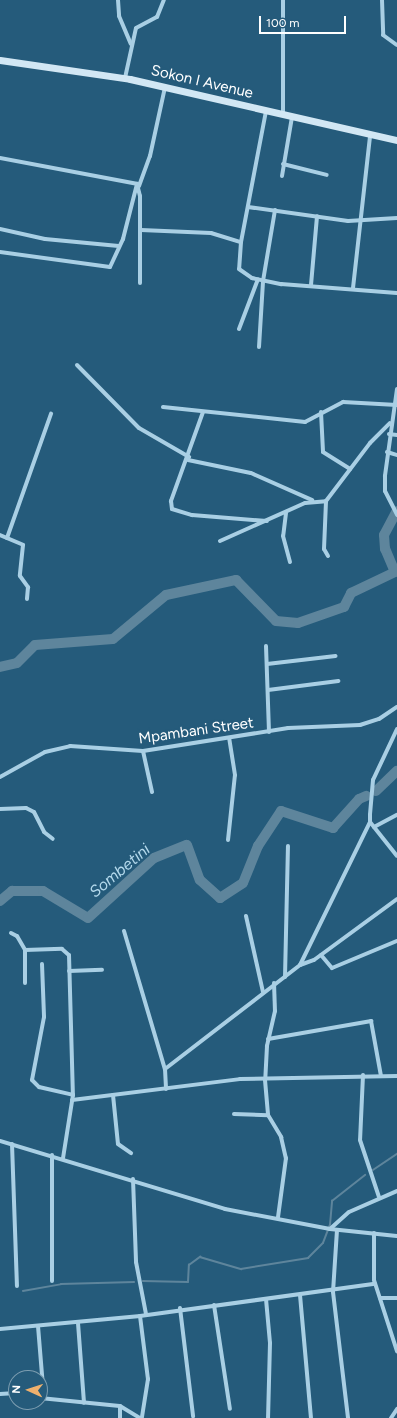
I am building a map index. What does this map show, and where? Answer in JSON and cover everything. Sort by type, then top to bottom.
[{"type":"street","points":[[118,0],[119,16],[131,44]]},
{"type":"street","points":[[125,78],[131,44],[136,28],[157,17],[164,0]]},
{"type":"street","points":[[283,0],[283,115]]},
{"type":"street","points":[[382,0],[383,35],[397,45]]},
{"type":"street","name":"Sokon I Avenue","points":[[0,60],[125,78],[370,136],[397,140]]},
{"type":"street","points":[[0,252],[107,267],[112,266],[138,185],[150,156],[165,87]]},
{"type":"street","points":[[266,111],[241,242],[239,269],[258,280],[263,281],[397,293]]},
{"type":"street","points":[[282,176],[292,118]]},
{"type":"street","points":[[353,288],[362,222],[370,136]]},
{"type":"street","points":[[0,158],[138,185]]},
{"type":"street","points":[[283,164],[327,175]]},
{"type":"street","points":[[138,185],[141,230],[140,283]]},
{"type":"street","points":[[248,207],[362,222],[397,218]]},
{"type":"street","points":[[259,347],[263,281],[275,210]]},
{"type":"street","points":[[311,285],[317,216]]},
{"type":"street","points":[[0,230],[45,239],[119,246]]},
{"type":"street","points":[[141,230],[211,233],[241,242]]},
{"type":"street","points":[[239,329],[258,280]]},
{"type":"street","points":[[76,365],[139,428],[188,458],[251,473],[312,500],[326,501]]},
{"type":"street","points":[[397,389],[395,405],[390,423],[385,491],[390,505],[397,515]]},
{"type":"street","points":[[163,407],[305,422],[321,412],[349,401],[395,405]]},
{"type":"street","points":[[203,412],[188,458],[171,501],[172,509],[192,515],[267,521]]},
{"type":"street","points":[[321,412],[323,452],[350,469]]},
{"type":"street","points":[[7,538],[51,414]]},
{"type":"street","points":[[328,556],[324,549],[326,501],[350,469],[390,423]]},
{"type":"street","points":[[389,434],[397,435]]},
{"type":"street","points":[[387,452],[397,455]]},
{"type":"street","points":[[220,541],[286,513],[312,500]]},
{"type":"street","points":[[286,513],[283,536],[290,562]]},
{"type":"street","points":[[0,535],[25,550],[20,576],[28,587],[27,599]]},
{"type":"street","points":[[266,646],[269,732]]},
{"type":"street","points":[[267,664],[336,656]]},
{"type":"street","points":[[268,690],[338,681]]},
{"type":"street","name":"Mpambani Street","points":[[0,777],[41,754],[70,746],[143,751],[322,724],[364,724],[397,707]]},
{"type":"street","points":[[300,965],[370,822],[372,780],[397,729]]},
{"type":"street","points":[[228,840],[235,775],[229,738]]},
{"type":"street","points":[[143,751],[152,792]]},
{"type":"street","points":[[0,809],[26,808],[34,812],[44,832],[53,839]]},
{"type":"street","points":[[374,827],[397,815]]},
{"type":"street","points":[[370,822],[397,856]]},
{"type":"street","points":[[285,977],[288,846]]},
{"type":"street","points":[[165,1070],[274,983],[285,977],[300,965],[321,955],[397,900]]},
{"type":"street","points":[[246,916],[263,992]]},
{"type":"street","points":[[124,931],[165,1070],[166,1090]]},
{"type":"street","points":[[11,934],[17,936],[25,950],[25,983]]},
{"type":"street","points":[[321,955],[330,967],[334,968],[397,941]]},
{"type":"street","points":[[25,950],[66,951],[69,971],[73,1095],[63,1158]]},
{"type":"street","points":[[42,964],[44,1016],[32,1080],[39,1087],[73,1095]]},
{"type":"street","points":[[69,971],[102,970]]},
{"type":"street","points":[[274,983],[276,1011],[268,1039],[265,1080],[268,1115],[280,1137],[286,1158],[278,1218]]},
{"type":"street","points":[[268,1039],[371,1021],[381,1076]]},
{"type":"street","points":[[72,1100],[166,1090],[240,1079],[265,1080],[363,1075],[397,1076]]},
{"type":"street","points":[[363,1075],[360,1140],[379,1197]]},
{"type":"street","points":[[113,1095],[118,1144],[131,1154]]},
{"type":"street","points":[[234,1114],[268,1115]]},
{"type":"street","points":[[0,1141],[70,1159],[225,1209],[330,1229],[397,1236]]},
{"type":"street","points":[[12,1144],[17,1286]]},
{"type":"street","points":[[52,1155],[52,1281]]},
{"type":"street","points":[[133,1179],[136,1262],[146,1314]]},
{"type":"street","points":[[330,1229],[349,1212],[379,1197],[397,1191]]},
{"type":"street","points":[[337,1230],[333,1292],[348,1418]]},
{"type":"street","points":[[374,1233],[375,1284],[397,1351]]},
{"type":"street","points":[[0,1330],[140,1316],[180,1308],[333,1292],[375,1284]]},
{"type":"street","points":[[300,1295],[311,1418]]},
{"type":"street","points":[[380,1298],[397,1298]]},
{"type":"street","points":[[266,1299],[270,1343],[268,1418]]},
{"type":"street","points":[[214,1305],[230,1409]]},
{"type":"street","points":[[180,1308],[193,1416]]},
{"type":"street","points":[[48,1400],[120,1406],[141,1418],[148,1379],[140,1316]]},
{"type":"street","points":[[78,1323],[84,1403]]},
{"type":"street","points":[[38,1326],[40,1370]]},
{"type":"street","points":[[120,1406],[120,1418]]},
{"type":"street","points":[[390,1418],[397,1409]]},
{"type":"waterway","points":[[0,667],[17,663],[35,645],[113,639],[166,595],[236,580],[276,621],[298,623],[344,607],[351,593],[395,572],[385,549],[384,535],[397,511]]},
{"type":"waterway","name":"Sombetini","points":[[376,791],[397,771]]},
{"type":"waterway","name":"Sombetini","points":[[0,901],[12,891],[43,891],[88,918],[154,858],[187,845],[200,880],[220,898],[243,883],[258,846],[281,811],[333,828],[359,799],[366,796]]},
{"type":"waterway","points":[[373,1170],[397,1154]]},
{"type":"waterway","points":[[143,1281],[188,1282],[189,1265],[200,1257],[241,1269],[308,1258],[323,1243],[330,1225],[332,1201],[365,1175]]},
{"type":"waterway","points":[[23,1291],[61,1284],[134,1282]]}]
